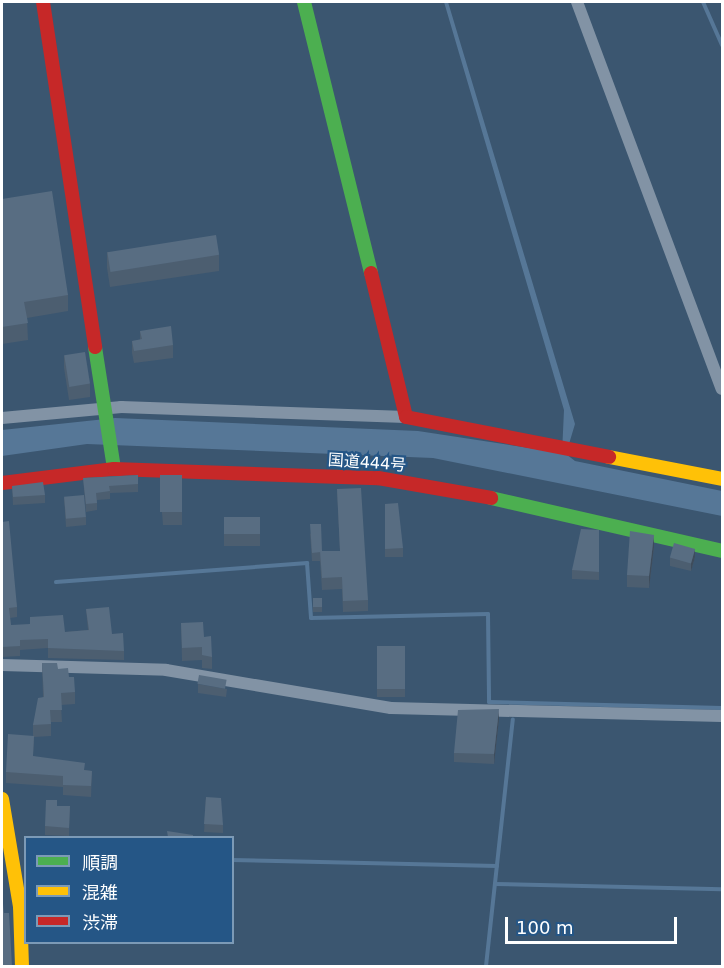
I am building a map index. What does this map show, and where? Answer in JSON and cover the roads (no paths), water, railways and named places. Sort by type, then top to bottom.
[{"type":"main road","points":[[43,2],[107,410],[114,469]]},
{"type":"main road","points":[[304,2],[406,417],[723,479]]},
{"type":"main road","name":"国道444号","points":[[2,483],[114,469],[378,478],[450,487],[723,551]]},
{"type":"main road","points":[[2,799],[20,906],[22,966]]},
{"type":"street","points":[[577,2],[723,389]]},
{"type":"street","points":[[2,418],[107,410],[406,417]]},
{"type":"street","points":[[2,665],[166,670],[391,708],[723,716]]},
{"type":"water","points":[[444,2],[448,2],[575,424],[566,454],[575,461],[722,491],[722,516],[433,458],[87,444],[2,456],[2,430],[115,418],[418,431],[562,453],[564,410]]},
{"type":"waterway","points":[[703,2],[722,45]]},
{"type":"waterway","points":[[56,582],[307,563],[311,618],[488,614],[489,702],[722,708]]},
{"type":"waterway","points":[[486,966],[513,719]]},
{"type":"waterway","points":[[234,860],[497,866]]},
{"type":"waterway","points":[[495,884],[722,889]]}]
